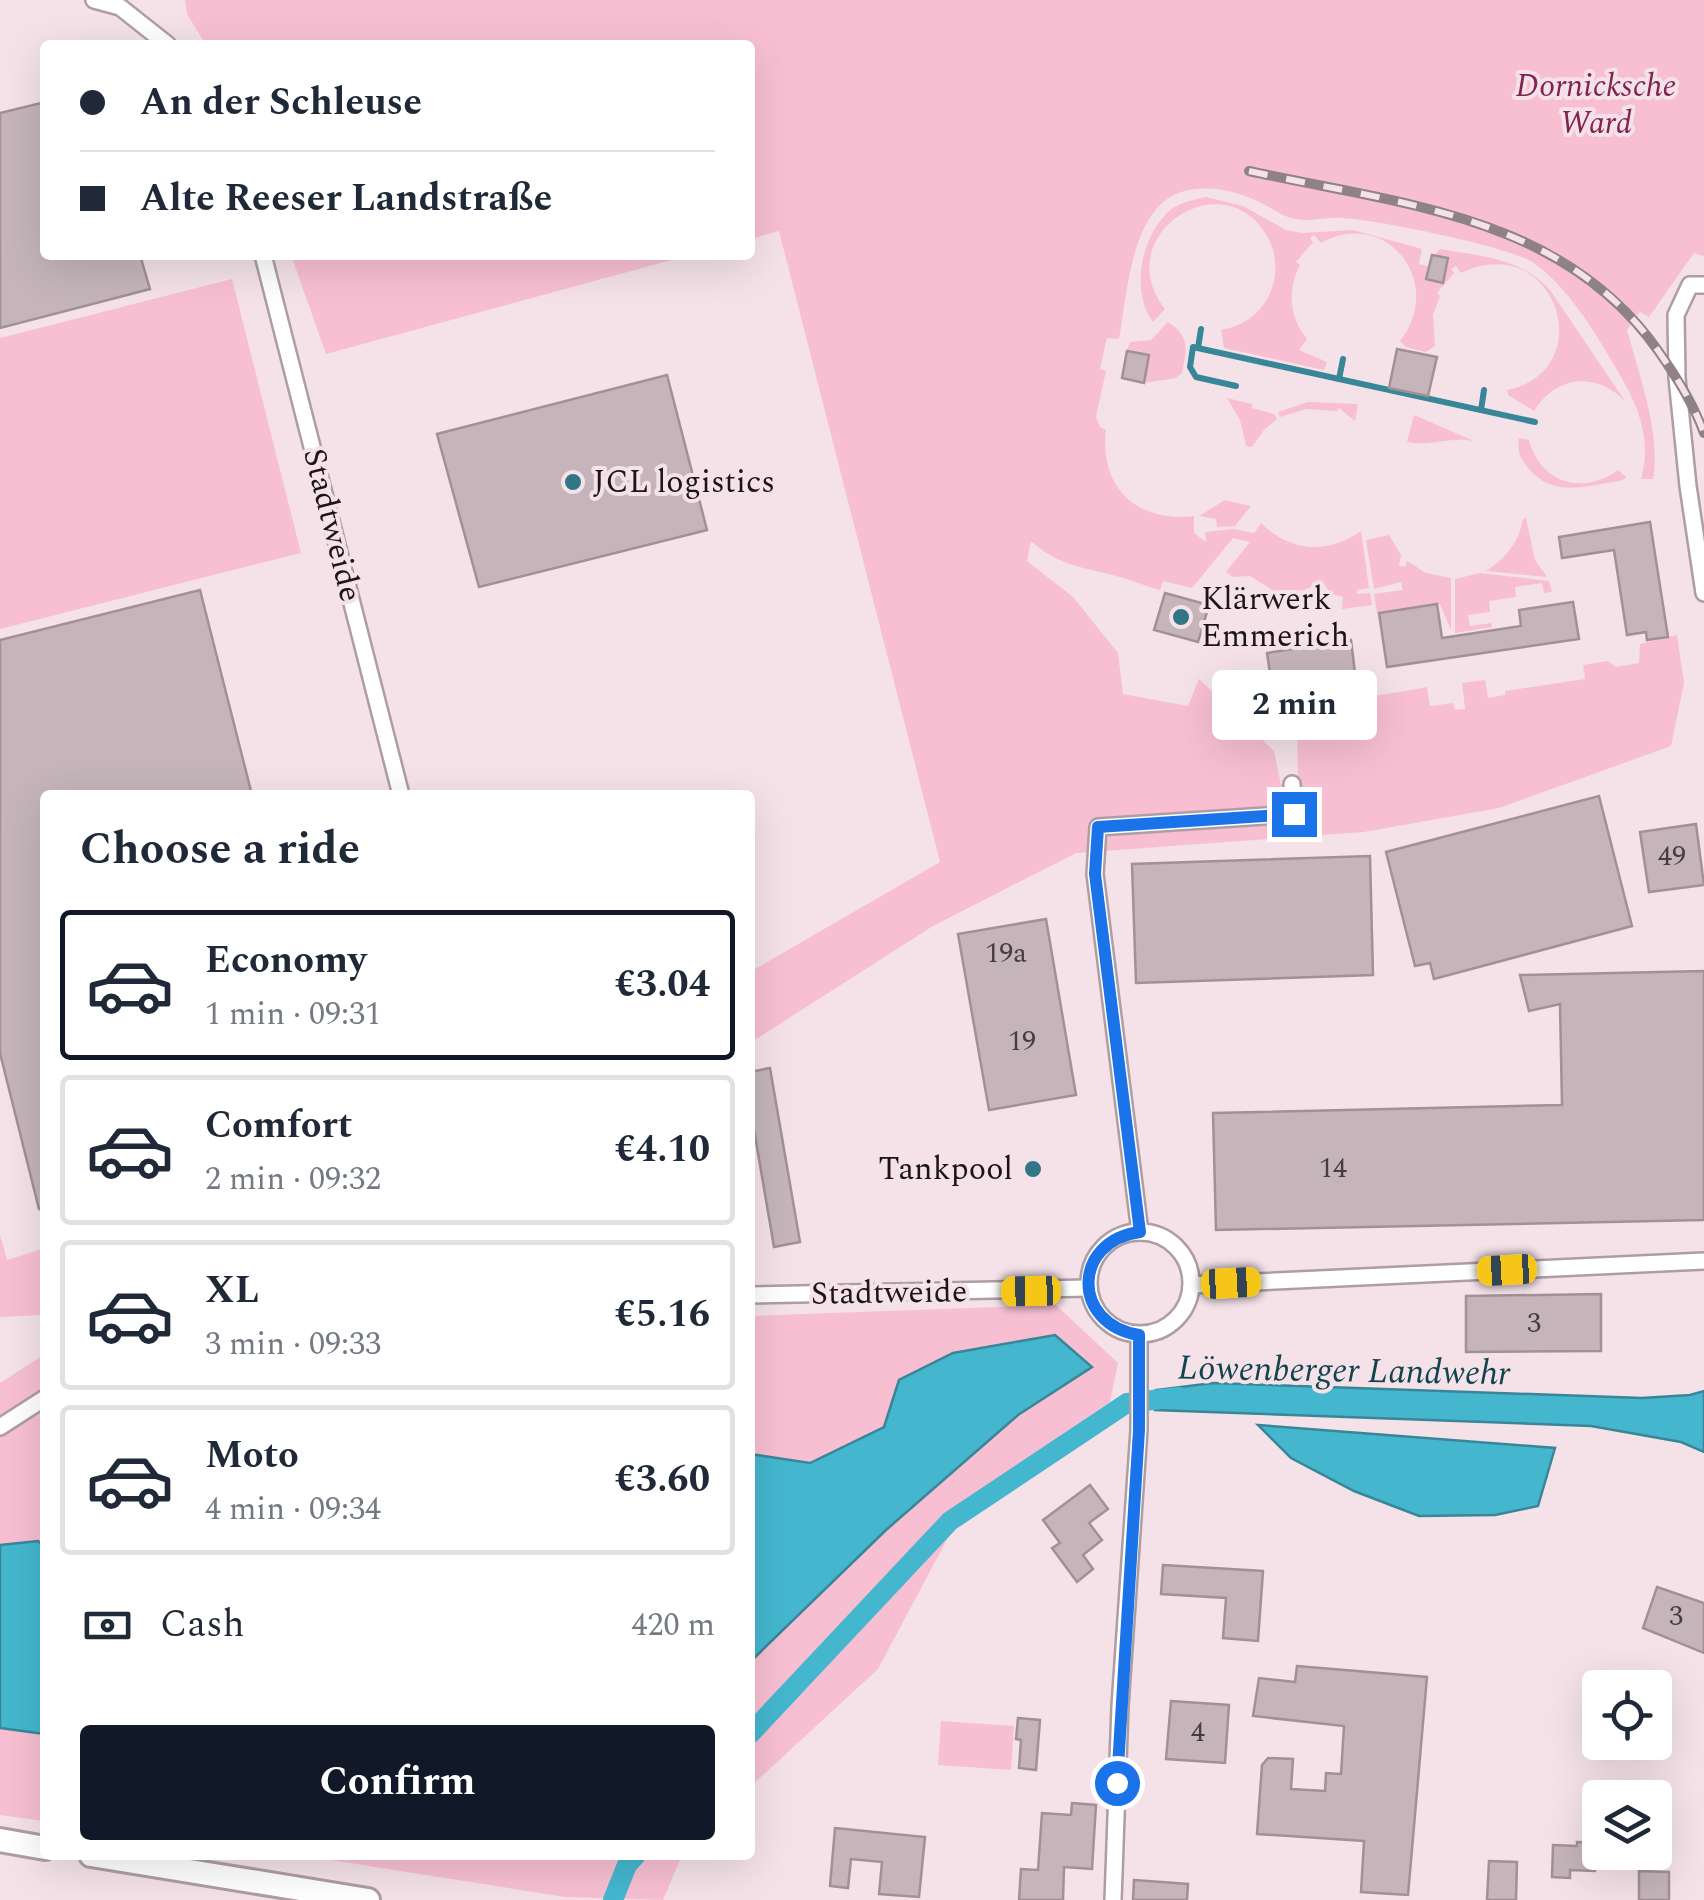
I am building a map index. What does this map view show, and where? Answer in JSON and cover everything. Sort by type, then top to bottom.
[{"type":"main road","points":[[0,1840],[40,1847]]},
{"type":"main road","points":[[122,1860],[368,1900]]},
{"type":"street","points":[[94,0],[120,6],[162,40]]},
{"type":"street","name":"Stadtweide","points":[[264,260],[400,790]]},
{"type":"street","points":[[1697,285],[1676,315],[1677,378],[1704,593]]},
{"type":"street","points":[[1140,1232],[1095,874],[1098,827],[1294,814],[1292,784]]},
{"type":"street","points":[[1140,1232],[1157,1234],[1171,1242],[1190,1269],[1192,1285],[1188,1301],[1169,1326],[1139,1335],[1124,1332],[1100,1316],[1088,1288],[1089,1274],[1102,1248],[1113,1239],[1140,1232]]},
{"type":"street","points":[[1192,1285],[1704,1261]]},
{"type":"street","name":"Stadtweide","points":[[755,1295],[1088,1288]]},
{"type":"street","points":[[1113,1900],[1120,1706],[1139,1430],[1139,1335]]},
{"type":"street","points":[[0,1427],[40,1401]]},
{"type":"green space","name":"Dornicksche Ward","points":[[185,0],[1704,0],[1704,256],[1694,253],[1649,317],[1640,312],[1627,330],[1651,424],[1653,479],[1641,479],[1644,434],[1622,378],[1579,310],[1534,263],[1499,249],[1441,235],[1358,220],[1296,219],[1236,193],[1194,189],[1174,195],[1148,221],[1133,260],[1119,339],[1107,338],[1100,369],[1106,371],[1096,416],[1100,427],[1106,430],[1109,468],[1126,497],[1139,507],[1155,514],[1194,516],[1194,533],[1206,542],[1205,532],[1234,529],[1254,533],[1261,523],[1284,540],[1310,547],[1336,544],[1361,531],[1369,588],[1357,590],[1357,594],[1370,593],[1372,605],[1342,609],[1343,597],[1331,594],[1324,584],[1286,590],[1280,595],[1250,576],[1233,577],[1226,572],[1250,542],[1233,538],[1192,588],[1163,581],[1160,590],[1079,567],[1051,556],[1031,541],[1027,561],[1073,597],[1118,653],[1123,694],[1188,706],[1199,679],[1274,751],[1281,785],[1298,782],[1297,718],[1361,699],[1427,687],[1430,706],[1453,703],[1455,710],[1465,709],[1462,683],[1485,680],[1488,698],[1505,695],[1505,691],[1585,679],[1583,665],[1608,661],[1616,667],[1639,663],[1640,644],[1677,635],[1684,683],[1671,746],[1499,808],[1364,832],[1076,853],[933,926],[755,1040],[755,969],[940,862],[779,231],[755,238],[755,40],[203,40],[187,14]]},
{"type":"green space","points":[[1206,197],[1243,206],[1286,230],[1353,230],[1422,249],[1419,264],[1429,267],[1443,282],[1448,258],[1435,255],[1440,249],[1500,260],[1527,271],[1550,290],[1625,401],[1613,391],[1589,382],[1553,390],[1534,411],[1508,395],[1507,390],[1536,378],[1553,357],[1559,333],[1555,308],[1543,285],[1522,270],[1494,264],[1461,273],[1456,266],[1451,269],[1454,273],[1437,293],[1440,296],[1433,315],[1435,346],[1426,352],[1406,347],[1400,341],[1412,318],[1416,296],[1412,275],[1402,256],[1387,243],[1367,235],[1345,234],[1321,243],[1314,235],[1310,238],[1313,242],[1296,262],[1300,265],[1292,303],[1296,322],[1307,339],[1299,350],[1327,362],[1324,370],[1224,348],[1221,330],[1246,321],[1259,310],[1272,288],[1275,268],[1267,236],[1248,214],[1224,205],[1200,206],[1178,216],[1161,233],[1151,256],[1151,282],[1165,309],[1153,322],[1142,295],[1141,280],[1151,235],[1173,208]]},
{"type":"green space","points":[[293,260],[672,260],[326,354]]},
{"type":"green space","points":[[232,279],[301,553],[0,629],[0,338]]},
{"type":"green space","points":[[1168,322],[1185,344],[1182,373],[1176,378],[1144,383],[1149,355],[1127,351],[1130,342],[1151,340]]},
{"type":"green space","points":[[1227,398],[1252,404],[1252,408],[1274,414],[1277,419],[1252,447],[1246,446],[1240,420]]},
{"type":"green space","points":[[1308,402],[1358,404],[1355,421],[1339,408],[1306,409],[1280,417],[1278,412]]},
{"type":"green space","points":[[1414,415],[1474,441],[1407,442]]},
{"type":"green space","points":[[1519,438],[1529,440],[1543,466],[1564,481],[1591,482],[1618,470],[1627,478],[1570,488],[1548,483],[1523,461]]},
{"type":"green space","points":[[1225,500],[1251,506],[1235,526],[1217,527],[1216,519],[1199,516]]},
{"type":"green space","points":[[1526,518],[1535,560],[1547,577],[1486,571],[1510,549]]},
{"type":"green space","points":[[1389,535],[1401,555],[1399,566],[1405,567],[1407,561],[1426,573],[1451,578],[1451,630],[1440,604],[1377,613],[1374,594],[1403,590],[1401,582],[1374,589],[1366,540]]},
{"type":"green space","points":[[1480,573],[1549,581],[1552,592],[1544,593],[1542,583],[1515,587],[1516,597],[1489,601],[1490,612],[1468,615],[1470,626],[1491,623],[1492,627],[1455,633],[1455,579]]},
{"type":"green space","points":[[0,1235],[7,1260],[40,1250],[40,1315],[0,1317]]},
{"type":"green space","points":[[1056,1305],[1118,1363],[1110,1402],[970,1496],[878,1669],[755,1782],[755,1657],[886,1530],[1018,1415],[1092,1367],[899,1380],[884,1427],[809,1463],[755,1455],[755,1316]]},
{"type":"green space","points":[[40,1357],[40,1543],[0,1545],[0,1383]]},
{"type":"green space","points":[[941,1721],[1014,1726],[1011,1770],[938,1765]]},
{"type":"green space","points":[[0,1728],[40,1733],[40,1820],[0,1815]]},
{"type":"green space","points":[[331,1860],[680,1860],[663,1900],[565,1897]]},
{"type":"water","points":[[1055,1335],[1092,1367],[1018,1415],[886,1530],[755,1657],[755,1455],[810,1463],[884,1427],[899,1380],[953,1353]]},
{"type":"water","points":[[1213,1383],[1642,1398],[1704,1391],[1704,1452],[1681,1442],[1591,1426],[1155,1410],[1156,1390]]},
{"type":"water","points":[[1258,1425],[1555,1448],[1538,1506],[1495,1515],[1419,1516],[1354,1491],[1291,1458]]},
{"type":"water","points":[[40,1543],[40,1733],[0,1728],[0,1545]]},
{"type":"building","points":[[40,103],[40,260],[141,260],[150,289],[0,328],[0,113]]},
{"type":"building","points":[[1432,255],[1448,258],[1443,283],[1426,279]]},
{"type":"building","points":[[1397,349],[1437,357],[1428,396],[1389,388]]},
{"type":"building","points":[[1127,351],[1149,355],[1144,383],[1122,378]]},
{"type":"building","name":"JCL logistics","points":[[667,375],[707,530],[479,587],[437,434]]},
{"type":"building","points":[[1650,522],[1668,637],[1647,640],[1646,632],[1627,635],[1614,550],[1562,558],[1559,537]]},
{"type":"building","points":[[200,590],[251,790],[40,790],[39,1209],[0,1053],[0,640]]},
{"type":"building","name":"Klärwerk Emmerich","points":[[1165,593],[1209,605],[1198,642],[1154,630]]},
{"type":"building","points":[[1573,602],[1579,639],[1387,667],[1379,613],[1437,604],[1442,638],[1521,626],[1519,610]]},
{"type":"building","points":[[1351,640],[1355,673],[1272,686],[1267,653]]},
{"type":"building","points":[[1599,796],[1632,926],[1434,979],[1430,963],[1415,966],[1386,852]]},
{"type":"building","points":[[1696,824],[1704,885],[1649,892],[1640,832]]},
{"type":"building","points":[[1370,856],[1373,975],[1136,983],[1132,864]]},
{"type":"building","points":[[1046,919],[1076,1095],[989,1110],[958,934]]},
{"type":"building","points":[[1704,971],[1704,1220],[1216,1230],[1213,1113],[1562,1105],[1560,1004],[1529,1011],[1520,975]]},
{"type":"building","points":[[770,1068],[800,1242],[774,1247],[755,1135],[755,1071]]},
{"type":"building","points":[[1601,1294],[1601,1351],[1466,1352],[1466,1296]]},
{"type":"building","points":[[1090,1485],[1108,1509],[1089,1523],[1102,1540],[1083,1555],[1093,1569],[1077,1582],[1052,1548],[1060,1543],[1043,1520]]},
{"type":"building","points":[[1163,1565],[1263,1571],[1258,1641],[1223,1638],[1226,1598],[1161,1594]]},
{"type":"building","points":[[1657,1587],[1704,1603],[1704,1653],[1643,1628]]},
{"type":"building","points":[[1297,1666],[1427,1677],[1408,1895],[1361,1892],[1364,1841],[1257,1834],[1262,1765],[1268,1758],[1293,1759],[1291,1789],[1325,1791],[1326,1773],[1341,1774],[1344,1726],[1253,1716],[1259,1678],[1295,1682]]},
{"type":"building","points":[[1171,1701],[1229,1705],[1225,1763],[1166,1759]]},
{"type":"building","points":[[1018,1718],[1040,1720],[1036,1770],[1019,1768]]},
{"type":"building","points":[[1072,1803],[1096,1805],[1092,1869],[1064,1867],[1063,1900],[1019,1900],[1021,1869],[1038,1870],[1042,1813],[1071,1815]]},
{"type":"building","points":[[835,1828],[925,1837],[919,1897],[879,1894],[882,1862],[851,1859],[848,1888],[830,1886]]},
{"type":"building","points":[[1577,1842],[1582,1842],[1582,1870],[1595,1871],[1570,1870],[1570,1878],[1552,1877],[1553,1845],[1577,1846]]},
{"type":"building","points":[[1489,1861],[1517,1862],[1516,1900],[1487,1900]]},
{"type":"building","points":[[1639,1871],[1669,1872],[1669,1900],[1639,1900]]},
{"type":"building","points":[[1134,1880],[1188,1884],[1187,1900],[1133,1900]]},
{"type":"waterway","points":[[1198,348],[1201,329]]},
{"type":"waterway","points":[[1236,386],[1196,377],[1190,367],[1193,347],[1535,422]]},
{"type":"waterway","points":[[1339,379],[1343,359]]},
{"type":"waterway","points":[[1481,410],[1484,390]]},
{"type":"waterway","name":"Löwenberger Landwehr","points":[[755,1729],[950,1521],[1127,1403],[1179,1397]]},
{"type":"waterway","name":"Löwenberger Landwehr","points":[[613,1900],[632,1860]]},
{"type":"railway","points":[[1249,171],[1475,222],[1527,243],[1576,271],[1620,306],[1659,352],[1704,433]]},
{"type":"place","name":"JCL logistics","points":[[573,482]]},
{"type":"place","name":"Klärwerk Emmerich","points":[[1181,617]]},
{"type":"place","name":"Tankpool","points":[[1033,1169]]},
{"type":"route","points":[[1117,1783],[1139,1430],[1139,1335],[1110,1326],[1100,1316],[1088,1288],[1089,1274],[1102,1248],[1113,1239],[1140,1232],[1095,874],[1098,827],[1294,814]]}]
